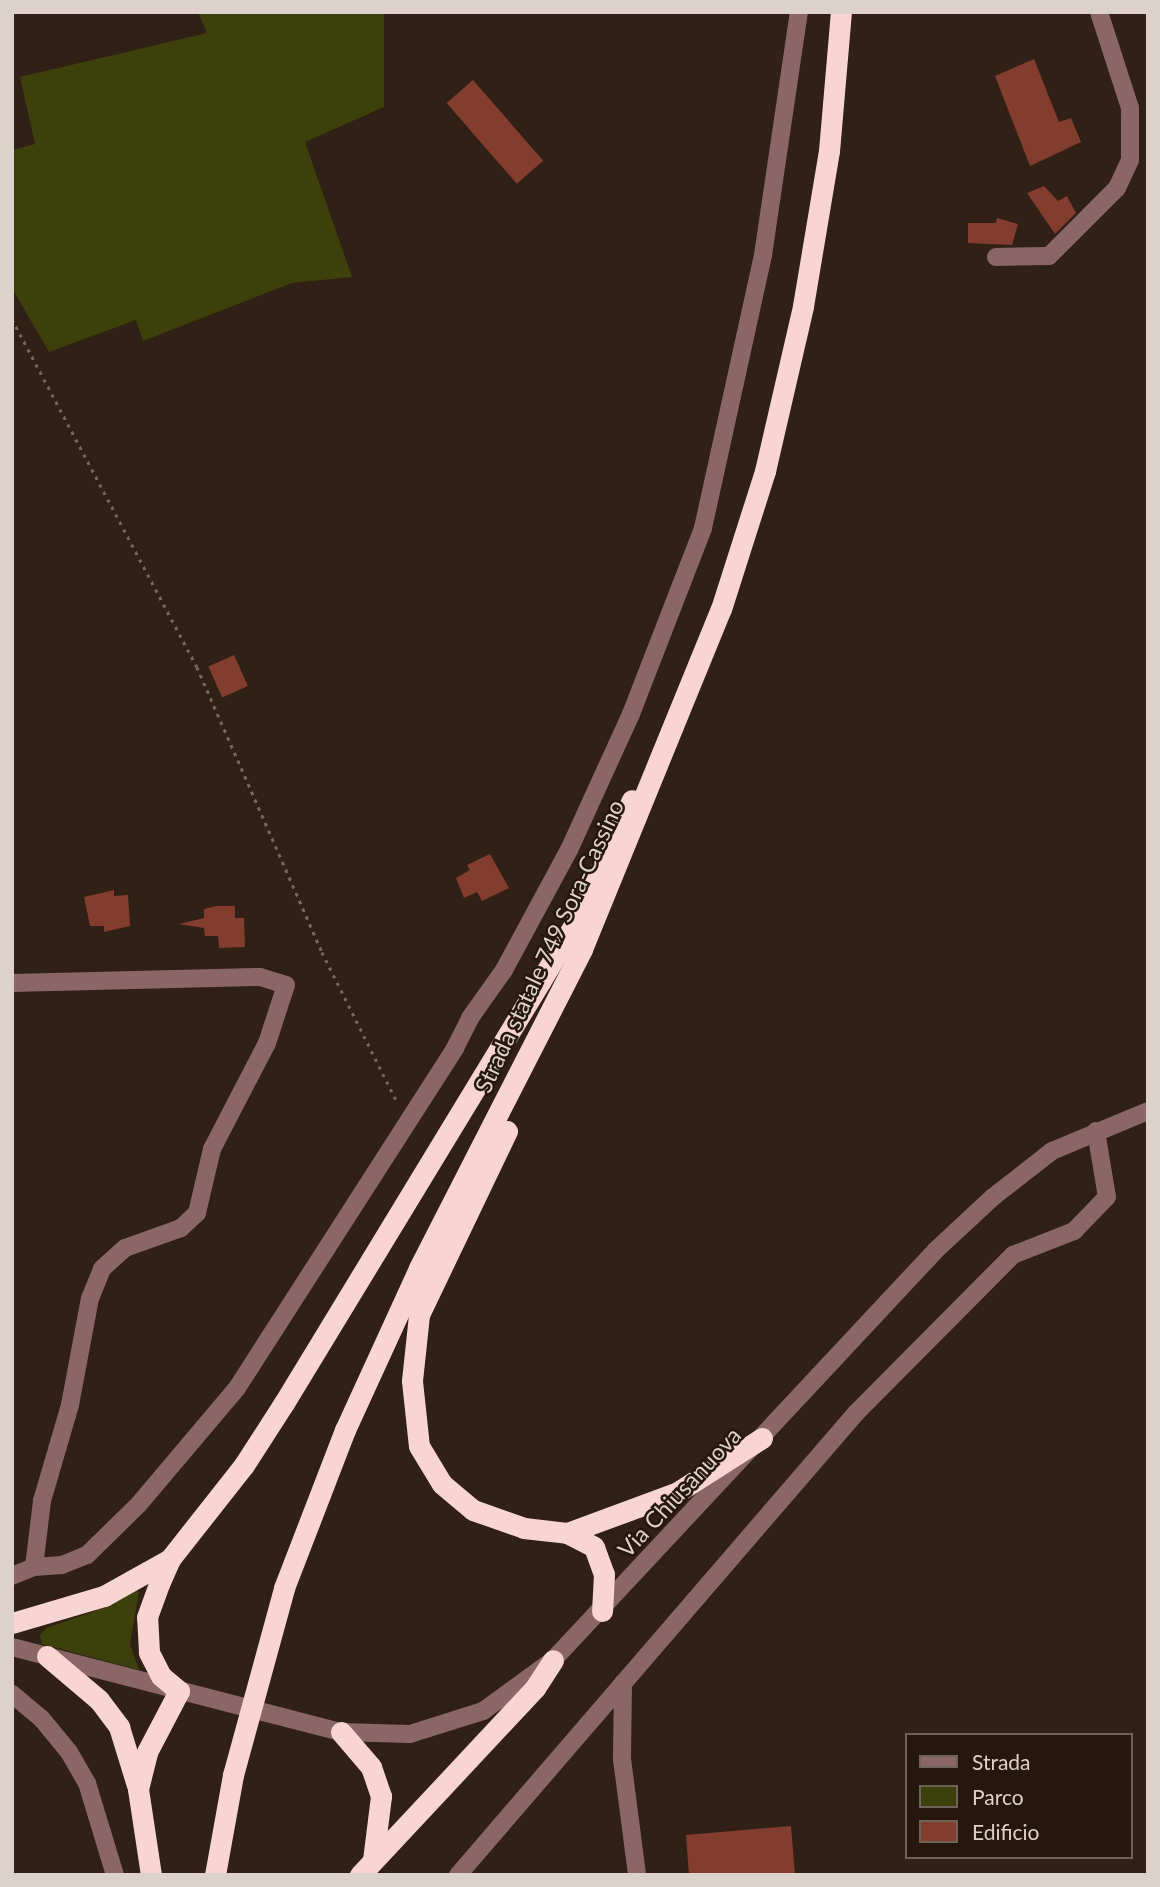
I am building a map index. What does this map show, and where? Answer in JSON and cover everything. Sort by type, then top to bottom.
[{"type":"highway","name":"Strada statale 749 Sora-Cassino","points":[[215,1875],[233,1775],[284,1588],[345,1430],[419,1268],[582,950],[721,610],[765,471],[803,306],[829,151],[841,12]]},
{"type":"highway","points":[[138,1789],[147,1752],[179,1691],[161,1676],[147,1638],[147,1617],[170,1559],[244,1465],[284,1403],[580,915],[640,783],[667,746]]},
{"type":"highway","points":[[582,950],[561,1017],[419,1315],[412,1381],[419,1446],[442,1485],[473,1510],[524,1528],[567,1533],[594,1547],[604,1574],[602,1611]]},
{"type":"highway","points":[[567,1533],[676,1493],[762,1438]]},
{"type":"highway","points":[[12,1623],[104,1596],[170,1559]]},
{"type":"highway","points":[[47,1656],[99,1700],[119,1727],[138,1789],[151,1875]]},
{"type":"highway","points":[[366,1867],[535,1688],[553,1660]]},
{"type":"highway","points":[[341,1732],[371,1767],[381,1796],[366,1867]]},
{"type":"street","points":[[12,1576],[34,1567],[62,1565],[87,1555],[139,1504],[237,1388],[407,1123],[470,1018],[505,970],[569,850],[631,714],[703,528],[763,255],[799,12]]},
{"type":"street","points":[[996,257],[1049,256],[1117,188],[1130,160],[1130,108],[1099,12]]},
{"type":"street","points":[[12,983],[260,976],[286,985],[267,1043],[212,1149],[197,1213],[181,1228],[125,1248],[102,1269],[90,1298],[70,1405],[42,1501],[34,1567]]},
{"type":"street","name":"Via Chiusanuova","points":[[12,1647],[341,1732],[410,1734],[446,1726],[507,1697],[553,1660],[602,1611],[936,1250],[993,1197],[1052,1151],[1148,1111]]},
{"type":"street","points":[[458,1875],[856,1413],[1013,1255],[1074,1231],[1107,1197],[1096,1131]]},
{"type":"street","points":[[623,1683],[622,1759],[638,1875]]},
{"type":"street","points":[[12,1694],[41,1718],[69,1752],[87,1783],[115,1875]]},
{"type":"path","points":[[12,319],[197,667],[322,952],[407,1123]]},
{"type":"green space","points":[[198,12],[384,12],[384,107],[305,142],[352,277],[292,283],[143,341],[136,320],[49,352],[12,288],[12,150],[35,144],[20,77],[207,33]]},
{"type":"green space","points":[[135,1590],[139,1592],[130,1644],[139,1670],[42,1644],[40,1635],[46,1628],[92,1612]]},
{"type":"building","points":[[1034,59],[1059,122],[1071,118],[1081,142],[1030,166],[995,76]]},
{"type":"building","points":[[473,80],[543,161],[517,184],[447,103]]},
{"type":"building","points":[[1044,186],[1058,201],[1067,196],[1076,213],[1055,234],[1027,193]]},
{"type":"building","points":[[997,218],[1018,224],[1012,245],[968,243],[968,223],[996,223]]},
{"type":"building","points":[[234,655],[248,686],[222,697],[208,666]]},
{"type":"building","points":[[490,854],[509,888],[482,901],[477,892],[464,898],[456,878],[470,870],[467,865]]},
{"type":"building","points":[[114,890],[114,896],[128,895],[130,926],[104,932],[104,926],[90,926],[84,897]]},
{"type":"building","points":[[235,906],[235,918],[244,918],[245,947],[219,948],[218,936],[205,936],[204,928],[179,924],[204,918],[204,909]]},
{"type":"building","points":[[791,1826],[795,1875],[689,1875],[686,1835]]}]
